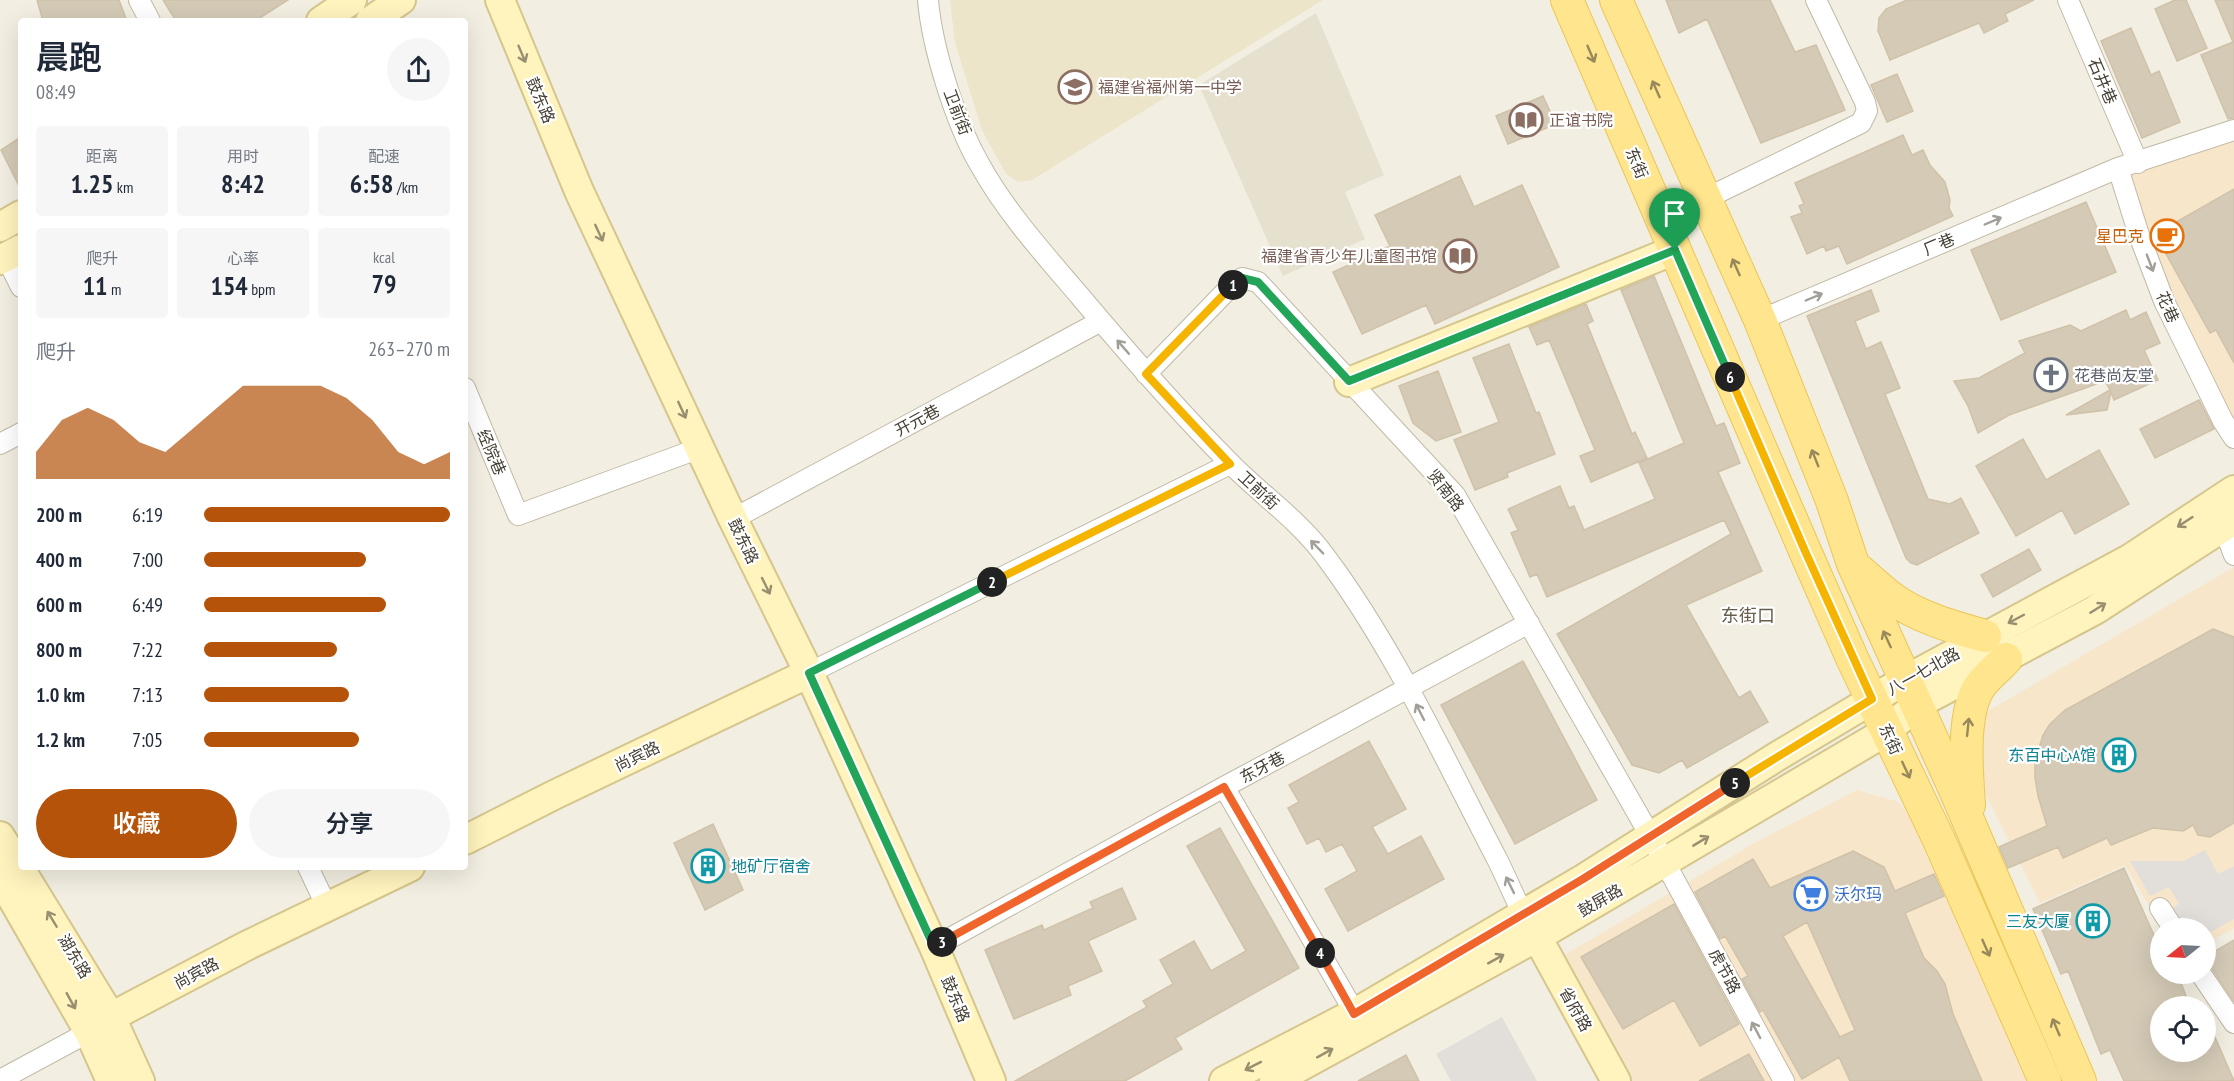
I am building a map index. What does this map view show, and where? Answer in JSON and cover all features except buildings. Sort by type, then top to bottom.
[{"type":"main road","points":[[325,18],[352,0]]},
{"type":"main road","points":[[374,18],[401,0]]},
{"type":"main road","name":"鼓东路","points":[[500,0],[579,191],[733,519],[809,673],[934,947],[992,1081]]},
{"type":"main road","name":"东街","points":[[1568,0],[1805,551],[1943,851],[2045,1081]]},
{"type":"main road","points":[[1616,0],[1760,320],[1832,501],[1852,564],[1911,692],[2080,1081]]},
{"type":"main road","points":[[0,227],[18,217]]},
{"type":"main road","points":[[1349,381],[1675,250]]},
{"type":"main road","name":"八一七北路","points":[[1911,692],[1985,636],[2131,558],[2234,490]]},
{"type":"main road","name":"八一七北路","points":[[1530,926],[1651,837],[1872,699],[1911,692],[2006,659],[2095,610],[2229,523]]},
{"type":"main road","points":[[1852,564],[1890,597],[1915,611],[1950,626],[1985,636]]},
{"type":"main road","points":[[1970,827],[1967,771],[1969,718],[1979,687],[2006,659]]},
{"type":"main road","name":"尚宾路","points":[[468,838],[809,673]]},
{"type":"main road","name":"鼓屏路","points":[[1224,1081],[1530,926],[1665,862],[1887,731],[1911,692]]},
{"type":"main road","name":"湖东路","points":[[0,836],[100,1025],[111,1081]]},
{"type":"main road","name":"尚宾路","points":[[100,1025],[248,945],[404,870]]},
{"type":"main road","name":"湖东路","points":[[0,877],[140,1081]]},
{"type":"main road","name":"鼓屏路","points":[[1274,1081],[1530,926]]},
{"type":"main road","name":"省府路","points":[[1530,926],[1616,1081]]},
{"type":"street","points":[[139,0],[148,18]]},
{"type":"street","name":"卫前街","points":[[928,0],[935,44],[948,87],[979,165],[1031,237],[1146,374],[1230,464],[1285,514],[1324,554],[1355,599],[1408,689],[1512,887],[1530,926]]},
{"type":"street","points":[[1705,199],[1861,123],[1866,111],[1865,102],[1816,0]]},
{"type":"street","name":"石井巷","points":[[2068,0],[2138,163]]},
{"type":"street","name":"厂巷","points":[[1760,320],[2118,168],[2234,130]]},
{"type":"street","name":"花巷","points":[[2118,168],[2139,235],[2164,301],[2223,421],[2234,438]]},
{"type":"street","points":[[9,255],[18,279]]},
{"type":"street","name":"贤南路","points":[[1146,374],[1234,283],[1242,278],[1258,282],[1455,495],[1665,862]]},
{"type":"street","name":"开元巷","points":[[733,519],[1101,321]]},
{"type":"street","name":"经院巷","points":[[468,395],[518,515],[700,448]]},
{"type":"street","points":[[0,444],[18,435]]},
{"type":"street","points":[[809,673],[1230,464]]},
{"type":"street","points":[[2229,523],[2234,555]]},
{"type":"street","name":"东牙巷","points":[[934,947],[1224,787],[1529,623]]},
{"type":"street","points":[[1224,787],[1354,1014]]},
{"type":"street","name":"虎节路","points":[[1665,862],[1784,1081]]},
{"type":"street","points":[[309,870],[327,907]]},
{"type":"street","points":[[2160,908],[2166,918]]},
{"type":"street","points":[[2208,984],[2234,1023]]},
{"type":"street","points":[[0,1080],[100,1025]]},
{"type":"shaded area","name":"福建省福州第一中学","points":[[950,0],[1323,0],[1032,180],[1018,182],[1006,174],[982,130],[955,43]]},
{"type":"shaded area","points":[[1316,13],[1384,175],[1345,192],[1365,239],[1283,276],[1199,85]]},
{"type":"shaded area","points":[[2234,141],[2234,422],[2152,250],[2130,175]]},
{"type":"shaded area","points":[[2234,567],[2234,928],[2216,938],[2216,918],[2156,918],[2125,865],[2040,903],[1983,789],[1975,732],[1983,714]]},
{"type":"shaded area","points":[[1857,790],[1898,802],[1930,838],[2033,1081],[1623,1081],[1558,959],[1758,841]]},
{"type":"shaded area","points":[[2205,850],[2218,874],[2234,866],[2234,919],[2216,929],[2216,918],[2173,918],[2169,910],[2179,904],[2169,887],[2150,896],[2130,861],[2184,861]]},
{"type":"shaded area","points":[[1502,1017],[1537,1081],[1451,1081],[1436,1054]]},
{"type":"place","name":"福建省福州第一中学","points":[[1075,87]]},
{"type":"place","name":"正谊书院","points":[[1526,120]]},
{"type":"place","name":"星巴克","points":[[2167,236]]},
{"type":"place","name":"福建省青少年儿童图书馆","points":[[1460,256]]},
{"type":"place","name":"花巷尚友堂","points":[[2051,375]]},
{"type":"place","name":"东百中心A馆","points":[[2119,755]]},
{"type":"place","name":"地矿厅宿舍","points":[[708,866]]},
{"type":"place","name":"沃尔玛","points":[[1811,894]]},
{"type":"place","name":"三友大厦","points":[[2093,921]]},
{"type":"district","name":"东街口","points":[[1748,616]]},
{"type":"route","points":[[1675,250],[1805,551],[1872,699],[1583,879],[1354,1014],[1224,787],[934,947],[809,673],[1230,464],[1146,374],[1234,283],[1242,278],[1258,282],[1349,381],[1675,250]]}]
